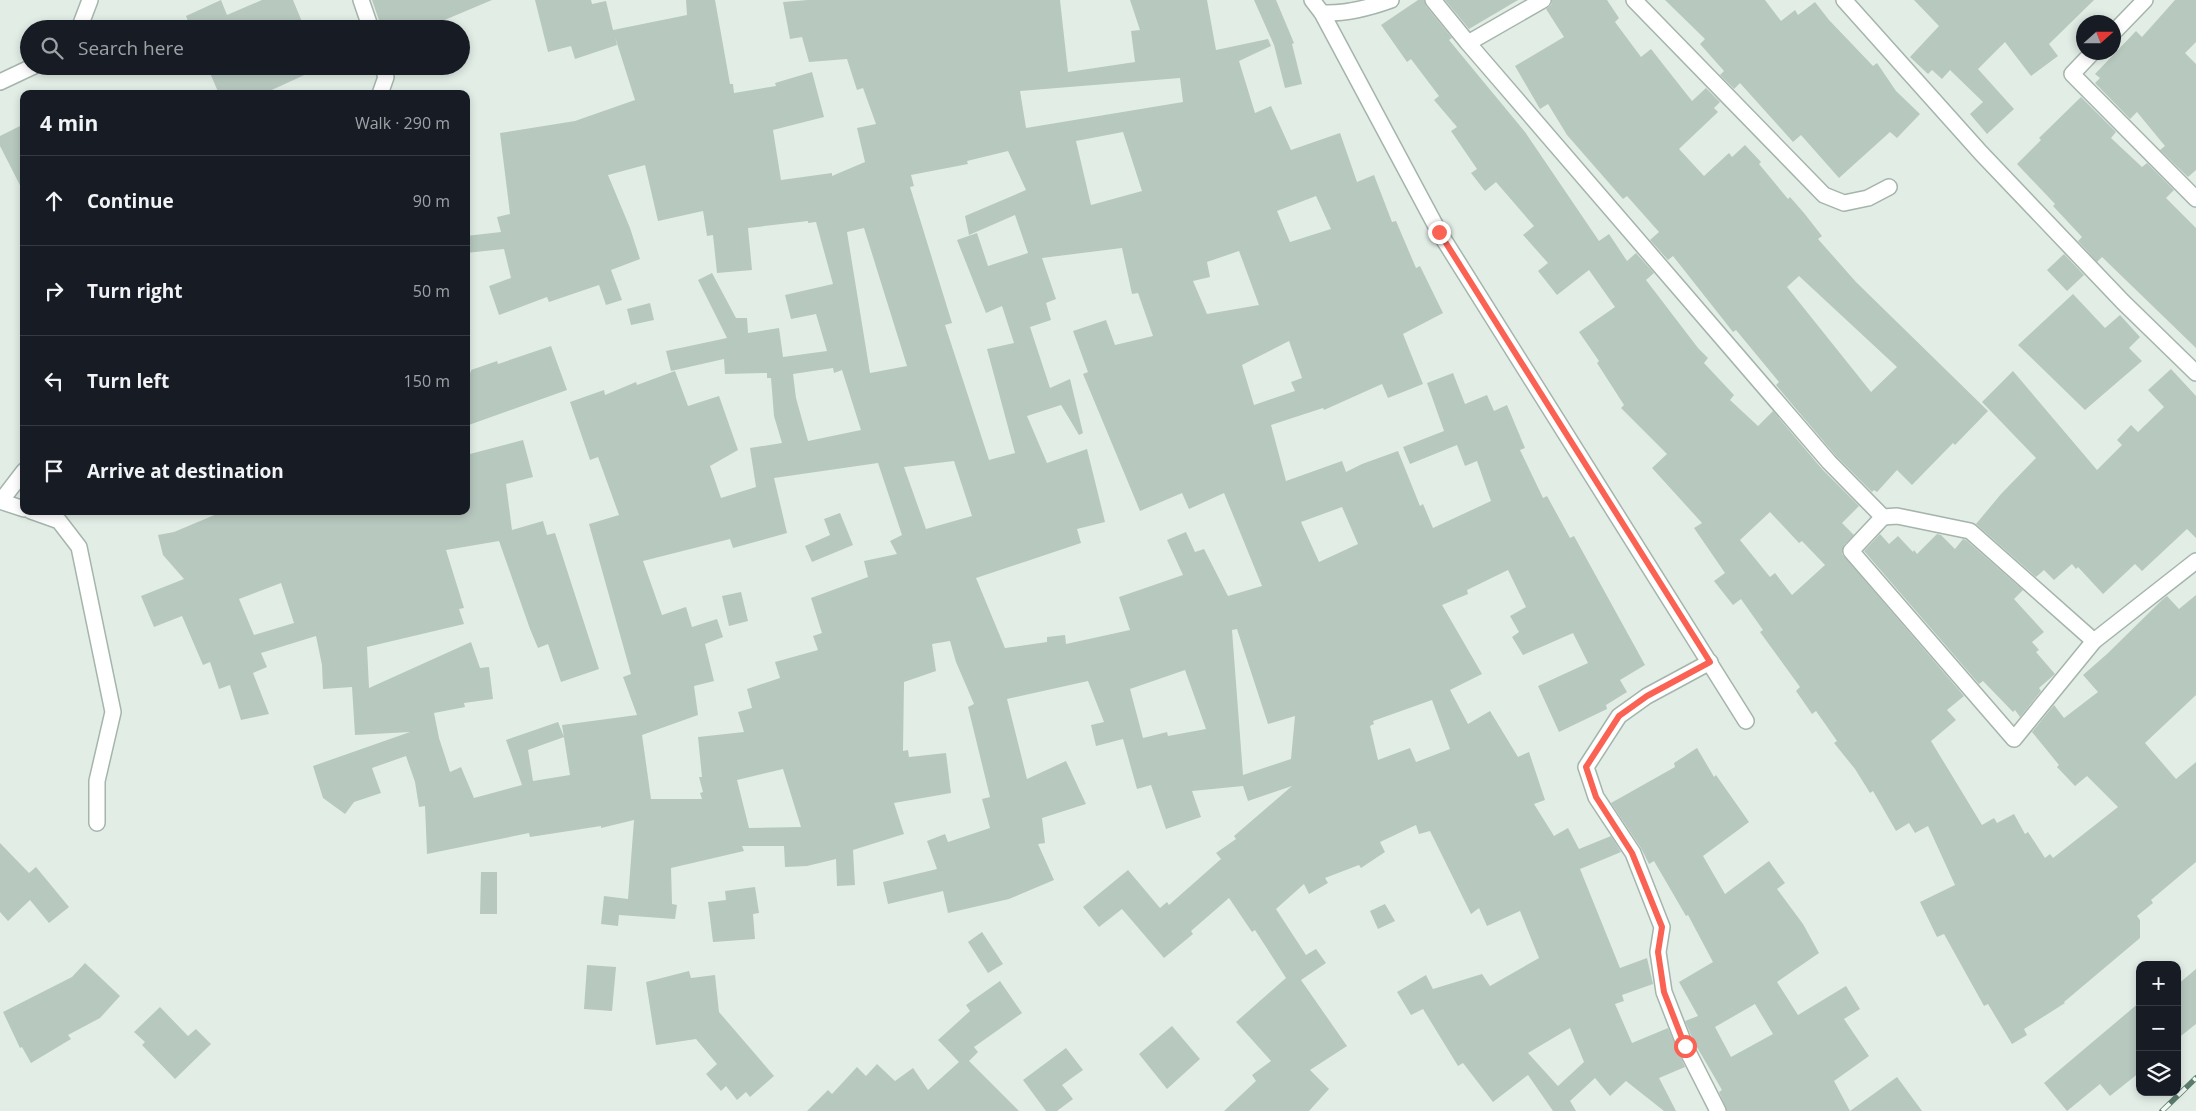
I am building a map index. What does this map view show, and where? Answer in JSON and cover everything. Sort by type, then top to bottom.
[{"type":"street","points":[[82,20],[90,0]]},
{"type":"street","points":[[361,0],[367,20]]},
{"type":"street","points":[[1312,0],[1322,13],[1439,232],[1746,721]]},
{"type":"street","points":[[1322,13],[1340,14],[1368,8],[1391,0]]},
{"type":"street","points":[[1433,0],[1829,462],[1883,517]]},
{"type":"street","points":[[1468,43],[1544,0]]},
{"type":"street","points":[[1634,0],[1824,195],[1844,203],[1868,198],[1890,187]]},
{"type":"street","points":[[2121,25],[2145,0]]},
{"type":"street","points":[[1846,1],[1981,153],[2123,302],[2196,373]]},
{"type":"street","points":[[2085,60],[2072,74],[2196,199]]},
{"type":"street","points":[[0,82],[20,73]]},
{"type":"street","points":[[381,90],[385,75]]},
{"type":"street","points":[[20,476],[0,501],[20,508]]},
{"type":"street","points":[[42,515],[59,521],[79,547],[112,712],[97,781],[97,823]]},
{"type":"street","points":[[2094,641],[1970,531],[1897,516],[1883,517],[1851,551],[2014,739],[2094,641],[2196,561]]},
{"type":"street","points":[[1710,662],[1647,696],[1619,716],[1586,767],[1596,797],[1632,853],[1662,927],[1658,952],[1664,992],[1685,1046],[1718,1111]]},
{"type":"building","points":[[221,0],[227,15],[262,0],[293,0],[301,20],[188,20],[186,16]]},
{"type":"building","points":[[372,0],[492,0],[445,20],[379,20]]},
{"type":"building","points":[[535,0],[591,0],[592,4],[606,1],[613,30],[687,15],[686,0],[715,0],[730,84],[733,84],[734,93],[776,86],[775,83],[812,72],[824,117],[773,130],[781,180],[832,173],[832,176],[865,162],[857,128],[876,124],[863,88],[857,90],[847,59],[809,62],[802,37],[790,39],[783,2],[808,0],[1060,0],[1068,72],[1135,62],[1131,31],[1140,30],[1130,0],[1207,0],[1216,50],[1268,39],[1271,46],[1239,61],[1255,113],[1271,106],[1291,150],[1340,133],[1357,182],[1374,175],[1392,222],[1396,221],[1416,268],[1420,266],[1443,313],[1403,334],[1423,384],[1388,398],[1382,384],[1324,410],[1323,408],[1271,425],[1286,481],[1342,461],[1346,472],[1398,451],[1420,506],[1423,504],[1433,528],[1491,501],[1477,461],[1465,466],[1457,445],[1410,464],[1403,447],[1444,431],[1427,383],[1453,373],[1465,404],[1487,395],[1494,411],[1507,405],[1525,448],[1520,450],[1543,498],[1547,496],[1570,538],[1574,536],[1645,665],[1620,680],[1627,692],[1606,705],[1607,709],[1559,732],[1538,686],[1588,663],[1573,633],[1523,655],[1512,637],[1519,632],[1510,616],[1526,607],[1508,570],[1467,590],[1468,594],[1442,605],[1482,674],[1450,690],[1468,724],[1490,711],[1518,757],[1529,752],[1545,800],[1534,804],[1554,836],[1568,828],[1579,849],[1611,836],[1621,852],[1580,869],[1620,968],[1647,958],[1653,984],[1622,995],[1624,1001],[1615,1004],[1632,1043],[1668,1028],[1685,1067],[1659,1078],[1676,1111],[1664,1111],[1626,1081],[1610,1096],[1595,1078],[1570,1101],[1576,1111],[1553,1111],[1528,1075],[1493,1102],[1463,1063],[1458,1066],[1423,1009],[1411,1015],[1397,992],[1426,975],[1433,989],[1482,974],[1490,986],[1539,958],[1520,911],[1487,926],[1479,908],[1471,914],[1430,831],[1419,834],[1416,825],[1380,842],[1385,852],[1361,868],[1359,865],[1325,878],[1328,883],[1309,894],[1304,884],[1276,909],[1306,955],[1316,949],[1326,963],[1301,980],[1347,1046],[1310,1070],[1329,1089],[1309,1111],[1224,1111],[1256,1081],[1252,1075],[1271,1061],[1236,1022],[1286,978],[1255,930],[1252,932],[1229,898],[1191,931],[1193,934],[1164,958],[1122,909],[1099,927],[1083,907],[1128,870],[1160,908],[1167,902],[1169,905],[1221,859],[1216,853],[1236,839],[1234,836],[1292,786],[1248,801],[1243,786],[1192,791],[1201,817],[1166,829],[1151,785],[1137,789],[1123,739],[1096,746],[1091,725],[1104,722],[1088,681],[1007,699],[1027,779],[1066,761],[1086,804],[1042,818],[1045,843],[1038,844],[1054,880],[1009,899],[948,913],[943,891],[888,904],[883,882],[937,869],[927,841],[945,834],[948,842],[990,828],[982,799],[990,797],[968,707],[974,704],[956,662],[950,641],[932,644],[936,671],[904,682],[903,751],[908,750],[909,757],[946,753],[951,793],[894,803],[904,834],[853,850],[855,885],[837,886],[836,859],[807,866],[785,867],[784,846],[742,846],[744,851],[671,868],[672,904],[677,905],[675,919],[619,915],[618,926],[601,924],[604,896],[628,899],[634,820],[601,828],[601,826],[530,837],[529,833],[427,854],[425,806],[419,807],[415,782],[406,756],[372,768],[381,793],[354,802],[345,814],[323,798],[313,766],[410,732],[355,735],[352,687],[323,689],[322,665],[316,636],[261,653],[267,667],[253,673],[269,714],[241,720],[230,685],[219,689],[210,662],[203,665],[182,616],[154,627],[141,596],[184,579],[163,555],[158,535],[174,532],[214,515],[470,515],[470,454],[523,440],[533,477],[506,484],[512,530],[543,521],[547,535],[555,533],[599,669],[561,682],[548,644],[538,648],[499,541],[446,550],[464,608],[459,609],[464,624],[367,647],[369,688],[471,642],[480,668],[489,667],[493,699],[464,703],[465,707],[434,713],[439,738],[450,772],[461,767],[474,798],[522,785],[506,740],[558,722],[564,737],[562,725],[637,715],[623,677],[631,674],[589,524],[619,515],[598,457],[590,460],[570,402],[604,390],[605,395],[636,382],[637,385],[675,371],[688,406],[719,396],[738,450],[710,466],[721,498],[756,487],[750,448],[782,443],[774,416],[771,378],[767,378],[767,373],[725,374],[724,359],[671,371],[666,351],[727,338],[698,280],[712,273],[736,318],[747,318],[748,333],[779,328],[783,357],[827,351],[816,314],[791,319],[785,295],[833,284],[816,222],[808,223],[808,221],[748,228],[752,270],[717,273],[713,235],[707,236],[703,211],[658,221],[645,165],[608,175],[630,228],[640,259],[611,270],[622,300],[606,305],[599,285],[549,302],[547,297],[499,315],[489,286],[511,278],[504,249],[470,253],[470,236],[501,232],[497,217],[510,214],[500,133],[575,121],[635,100],[615,37],[617,45],[575,59],[571,46],[548,52]],"holes":[[[1180,78],[1183,102],[1026,128],[1020,91]],[[1123,132],[1142,191],[1091,205],[1076,141]],[[1008,151],[1026,190],[965,216],[969,235],[1015,215],[1028,253],[988,266],[977,233],[957,240],[986,313],[1002,306],[1014,343],[987,349],[1015,453],[989,460],[945,325],[952,323],[910,187],[914,186],[911,175],[968,164],[967,161]],[[1316,196],[1331,229],[1290,242],[1277,211]],[[864,228],[907,366],[870,373],[847,232]],[[1122,248],[1132,294],[1138,293],[1153,336],[1115,345],[1106,320],[1073,331],[1088,372],[1083,374],[1140,511],[1182,493],[1189,509],[1224,493],[1262,586],[1228,596],[1204,549],[1195,552],[1186,532],[1167,540],[1183,575],[1119,597],[1130,630],[1066,644],[1065,635],[1047,637],[1047,642],[1005,648],[976,578],[1081,543],[1077,529],[1105,522],[1087,449],[1047,463],[1027,416],[1061,405],[1079,435],[1083,433],[1070,379],[1050,388],[1030,327],[1051,320],[1046,303],[1056,299],[1042,258]],[[1239,251],[1259,305],[1207,314],[1193,281],[1210,277],[1207,262]],[[1289,341],[1302,378],[1291,382],[1295,391],[1254,405],[1242,365]],[[833,368],[834,373],[842,370],[861,430],[808,441],[796,398],[793,374]],[[954,461],[972,516],[926,529],[904,467]],[[878,463],[902,535],[890,541],[897,554],[864,561],[868,577],[811,598],[822,633],[813,636],[818,650],[775,662],[780,678],[747,689],[752,708],[738,712],[744,732],[698,737],[702,777],[699,777],[703,792],[700,793],[702,799],[651,799],[642,735],[698,715],[694,686],[714,681],[705,644],[723,637],[717,619],[692,627],[686,607],[662,615],[643,561],[730,539],[733,548],[787,533],[774,478]],[[1342,507],[1358,544],[1319,562],[1301,522]],[[281,583],[294,623],[254,635],[239,599]],[[1237,629],[1268,724],[1295,716],[1291,759],[1243,775],[1232,630]],[[1185,670],[1206,729],[1168,736],[1167,732],[1143,738],[1130,689]],[[1432,700],[1450,749],[1416,762],[1410,748],[1378,760],[1370,726],[1374,724],[1373,721]],[[564,737],[570,775],[533,781],[528,750]],[[783,769],[801,827],[749,828],[737,780]],[[1570,1028],[1584,1062],[1558,1086],[1528,1053]]]},
{"type":"building","points":[[1254,0],[1276,0],[1294,43],[1292,44],[1302,84],[1285,88],[1274,45]]},
{"type":"building","points":[[1418,0],[1424,0],[1426,6],[1452,38],[1449,40],[1525,132],[1599,241],[1609,234],[1627,261],[1636,253],[1654,273],[1646,280],[1698,348],[1708,358],[1704,363],[1734,395],[1730,400],[1758,426],[1773,411],[1822,469],[1859,506],[1842,523],[1854,535],[1844,545],[1842,554],[1964,696],[1947,710],[1956,720],[1931,741],[1982,825],[1994,818],[1997,823],[2014,814],[2025,834],[2028,832],[2045,858],[2050,854],[2053,858],[2118,807],[2087,776],[2075,786],[2057,767],[2059,765],[2032,732],[2054,705],[2064,718],[2098,692],[2083,675],[2162,600],[2167,596],[2179,609],[2196,595],[2196,695],[2145,743],[2176,779],[2196,762],[2196,862],[2151,900],[2153,903],[2137,916],[2140,920],[2140,938],[2065,1003],[2024,1029],[2027,1035],[2012,1044],[1988,1004],[1984,1006],[1944,934],[1937,937],[1920,902],[1955,885],[1928,826],[1915,833],[1909,823],[1896,831],[1873,791],[1870,793],[1855,769],[1834,743],[1837,741],[1816,711],[1812,714],[1796,691],[1800,687],[1760,632],[1763,630],[1741,599],[1733,605],[1714,581],[1725,573],[1694,528],[1702,523],[1652,468],[1667,454],[1621,408],[1624,405],[1597,363],[1599,361],[1579,332],[1615,307],[1589,270],[1557,295],[1538,271],[1548,263],[1523,235],[1534,226],[1496,182],[1485,191],[1471,173],[1477,169],[1451,131],[1457,127],[1434,100],[1439,96],[1411,59],[1407,62],[1381,25]],"holes":[[[1770,512],[1799,543],[1802,541],[1825,565],[1792,595],[1775,573],[1770,577],[1740,540]]]},
{"type":"building","points":[[1445,0],[1518,0],[1469,29]]},
{"type":"building","points":[[1552,0],[1607,0],[1619,18],[1615,22],[1641,57],[1651,49],[1692,101],[1706,88],[1720,102],[1714,108],[1718,112],[1679,149],[1704,176],[1729,153],[1732,157],[1745,145],[1761,162],[1759,164],[1788,199],[1790,197],[1804,213],[1822,236],[1818,239],[1856,282],[1988,411],[1912,485],[1897,470],[1877,492],[1874,490],[1872,492],[1836,456],[1776,385],[1779,382],[1736,330],[1733,332],[1673,256],[1668,260],[1650,240],[1659,232],[1627,196],[1623,199],[1567,135],[1548,104],[1540,109],[1515,66],[1564,37],[1546,9],[1551,5]],"holes":[[[1799,276],[1897,367],[1871,392],[1787,287]]]},
{"type":"building","points":[[1665,0],[1765,0],[1781,21],[1795,10],[1798,15],[1815,2],[1829,20],[1873,66],[1877,63],[1896,91],[1920,114],[1897,138],[1890,132],[1839,178],[1801,135],[1793,142],[1740,83],[1734,89],[1720,75],[1724,71],[1700,44],[1705,39]]},
{"type":"building","points":[[1914,0],[2094,0],[2079,15],[2076,15],[2076,18],[2049,44],[2058,56],[2031,76],[2005,42],[1978,69],[2014,109],[1987,134],[1970,114],[1983,102],[1950,70],[1942,79],[1932,70],[1928,74],[1910,57],[1939,26]]},
{"type":"building","points":[[2175,0],[2196,0],[2196,42],[2185,53],[2196,64],[2196,170],[2188,177],[2160,150],[2165,146],[2137,112],[2130,119],[2095,83],[2100,78],[2095,74],[2108,60],[2121,60],[2121,47],[2136,31],[2142,37]]},
{"type":"building","points":[[211,75],[304,75],[272,90],[217,90]]},
{"type":"building","points":[[2081,97],[2116,132],[2111,138],[2142,167],[2147,163],[2174,190],[2166,198],[2196,228],[2196,348],[2102,257],[2097,262],[2078,241],[2082,237],[2053,206],[2055,204],[2017,164],[2041,140],[2039,138]]},
{"type":"building","points":[[20,126],[20,185],[0,146],[0,136]]},
{"type":"building","points":[[2064,254],[2084,275],[2067,291],[2047,270]]},
{"type":"building","points":[[2073,294],[2105,328],[2120,315],[2140,337],[2129,348],[2142,361],[2085,410],[2018,345]]},
{"type":"building","points":[[650,303],[654,320],[631,325],[627,309]]},
{"type":"building","points":[[551,346],[567,390],[470,425],[471,370],[497,361],[498,364]]},
{"type":"building","points":[[2171,369],[2196,396],[2196,538],[2187,529],[2142,571],[2135,564],[2103,594],[2078,567],[2076,569],[2072,564],[2054,580],[2044,570],[2036,577],[1976,524],[2001,494],[2036,458],[1982,402],[2013,371],[2097,470],[2122,445],[2117,440],[2131,425],[2138,432],[2164,407],[2148,390]]},
{"type":"building","points":[[840,513],[853,545],[812,562],[805,546],[830,535],[824,519]]},
{"type":"building","points":[[1880,534],[1889,544],[1898,536],[1917,554],[1937,534],[1941,535],[1955,549],[1963,539],[1966,540],[2023,590],[2014,599],[2044,632],[2032,642],[2039,650],[2036,652],[2055,674],[2039,688],[2041,691],[2020,717],[2015,710],[2013,712],[1983,681],[1979,684],[1864,551]]},
{"type":"building","points":[[741,592],[748,621],[729,626],[722,596]]},
{"type":"building","points":[[1697,748],[1714,777],[1716,775],[1749,822],[1703,856],[1725,894],[1769,861],[1785,883],[1777,889],[1803,924],[1819,953],[1777,982],[1798,1015],[1846,986],[1860,1009],[1844,1019],[1869,1056],[1834,1081],[1850,1111],[1727,1111],[1719,1092],[1722,1090],[1694,1042],[1685,1021],[1698,1016],[1679,982],[1713,962],[1688,915],[1686,916],[1654,861],[1649,864],[1641,848],[1611,803],[1675,767],[1674,763]],"holes":[[[1755,1004],[1773,1034],[1731,1057],[1715,1027]]]},
{"type":"building","points":[[0,843],[29,873],[36,867],[69,907],[49,923],[30,900],[8,921],[0,912]]},
{"type":"building","points":[[481,872],[497,872],[497,914],[480,914]]},
{"type":"building","points":[[755,887],[759,913],[753,914],[755,939],[713,942],[708,902],[726,900],[725,891]]},
{"type":"building","points":[[1385,904],[1395,921],[1378,929],[1370,911]]},
{"type":"building","points":[[982,932],[1003,964],[988,973],[968,942]]},
{"type":"building","points":[[85,963],[120,996],[100,1018],[68,1035],[71,1039],[31,1063],[22,1047],[20,1048],[3,1012],[72,977]]},
{"type":"building","points":[[587,965],[616,967],[612,1011],[584,1009]]},
{"type":"building","points":[[2196,969],[2196,1024],[2181,1036],[2181,1006],[2181,982]]},
{"type":"building","points":[[689,971],[691,978],[715,975],[719,1012],[774,1076],[750,1097],[746,1092],[737,1100],[726,1086],[721,1091],[706,1074],[717,1064],[696,1039],[656,1045],[646,982]]},
{"type":"building","points":[[1000,981],[1022,1013],[974,1047],[978,1052],[969,1061],[1019,1111],[807,1111],[828,1090],[832,1094],[857,1067],[866,1076],[877,1064],[895,1081],[913,1068],[928,1090],[959,1062],[938,1040],[970,1011],[966,1005]]},
{"type":"building","points":[[2136,1005],[2136,1075],[2110,1096],[2100,1084],[2067,1111],[2044,1083]]},
{"type":"building","points":[[160,1007],[188,1036],[196,1029],[211,1044],[175,1079],[142,1045],[145,1042],[134,1032]]},
{"type":"building","points":[[1172,1026],[1200,1059],[1167,1089],[1139,1054]]},
{"type":"building","points":[[1066,1048],[1083,1070],[1062,1085],[1073,1099],[1057,1111],[1046,1111],[1023,1080]]},
{"type":"building","points":[[1897,1077],[1922,1111],[1850,1111]]},
{"type":"railway","points":[[2162,1111],[2196,1078]]},
{"type":"route","points":[[1439,232],[1710,662],[1647,696],[1619,716],[1586,767],[1596,797],[1632,853],[1662,927],[1658,952],[1664,992],[1685,1046]]}]
